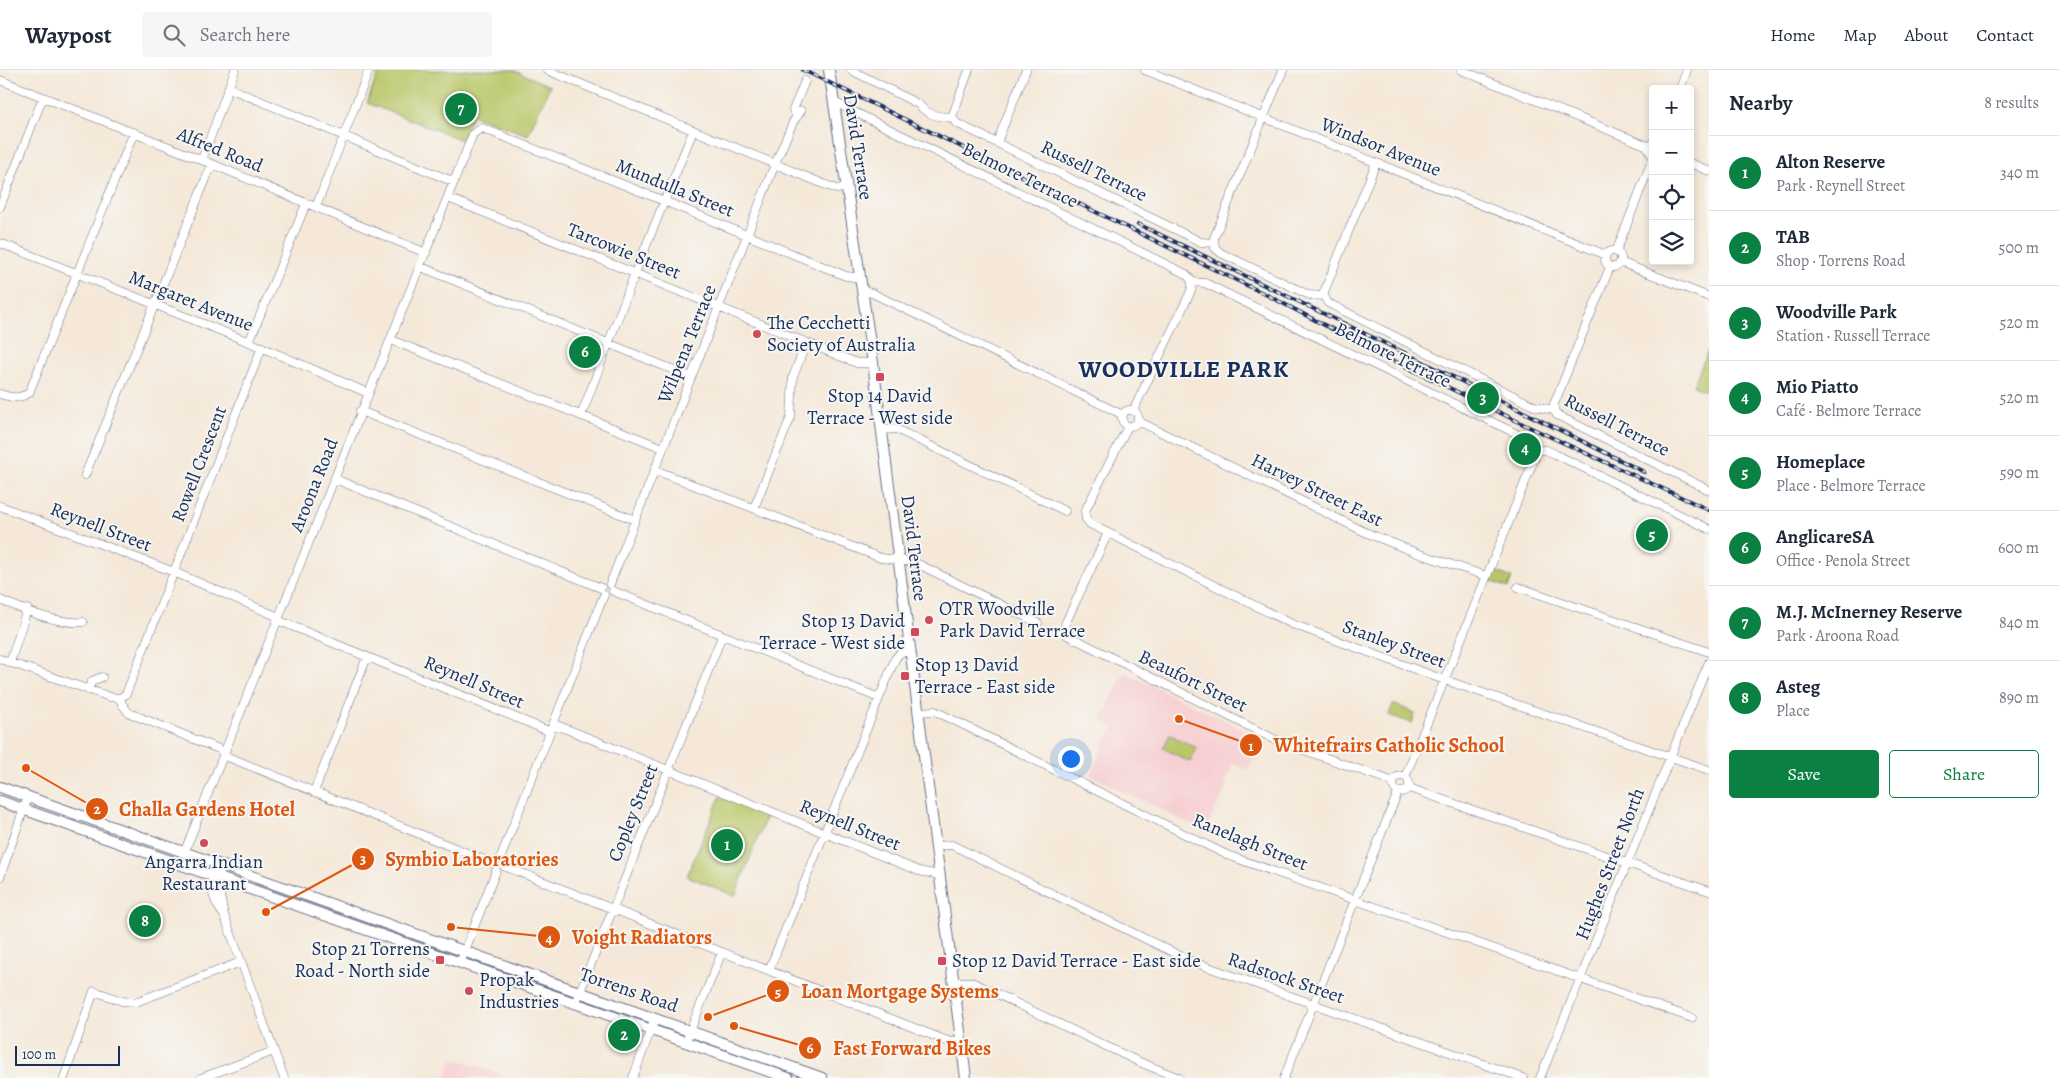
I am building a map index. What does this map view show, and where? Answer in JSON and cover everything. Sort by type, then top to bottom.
[{"type":"main road","name":"David Terrace","points":[[829,70],[873,363],[966,1078]]},
{"type":"main road","name":"Torrens Road","points":[[0,788],[822,1078]]},
{"type":"main road","name":"Torrens Road","points":[[0,801],[788,1078]]},
{"type":"main road","points":[[774,1073],[778,1063]]},
{"type":"street","points":[[202,160],[235,70]]},
{"type":"street","points":[[316,207],[369,70]]},
{"type":"street","points":[[546,70],[837,189],[846,187]]},
{"type":"street","points":[[952,117],[970,70]]},
{"type":"street","points":[[997,142],[1026,70]]},
{"type":"street","name":"Windsor Avenue","points":[[1145,70],[1606,255]]},
{"type":"street","points":[[1214,243],[1283,70]]},
{"type":"street","points":[[1461,70],[1649,143]]},
{"type":"street","points":[[1681,85],[1687,70]]},
{"type":"street","name":"Russell Terrace","points":[[854,71],[918,104],[933,116],[952,117],[956,123],[1201,242],[1214,243],[1215,248],[1222,253],[1308,295],[1324,294],[1328,304],[1525,402],[1554,410],[1557,416],[1709,490]]},
{"type":"street","name":"Alfred Road","points":[[0,80],[134,132],[426,253]]},
{"type":"street","name":"Wilpena Terrace","points":[[611,587],[654,470],[775,164],[793,122],[799,114],[793,110],[805,81]]},
{"type":"street","points":[[229,88],[454,182]]},
{"type":"street","points":[[0,207],[43,97]]},
{"type":"street","name":"Belmore Terrace","points":[[834,102],[1186,274],[1191,280],[1213,286],[1513,432],[1535,444],[1536,450],[1546,450],[1555,454],[1709,529]]},
{"type":"street","name":"Mundulla Street","points":[[477,130],[482,128],[846,276],[861,278]]},
{"type":"street","name":"Aroona Road","points":[[184,853],[335,479],[360,411],[421,267],[473,134],[477,130]]},
{"type":"street","points":[[581,416],[635,273],[693,131]]},
{"type":"street","points":[[0,394],[12,398],[21,398],[29,392],[134,132]]},
{"type":"street","points":[[1324,294],[1376,163]]},
{"type":"street","points":[[85,475],[212,164]]},
{"type":"street","points":[[1694,165],[1709,171]]},
{"type":"street","points":[[1616,252],[1649,167]]},
{"type":"street","name":"Tarcowie Street","points":[[448,198],[857,363],[873,363]]},
{"type":"street","points":[[250,342],[306,204]]},
{"type":"street","name":"Margaret Avenue","points":[[0,243],[250,342],[368,393]]},
{"type":"street","points":[[1610,251],[1620,255],[1618,266],[1610,266],[1605,261],[1606,255],[1610,251]]},
{"type":"street","points":[[1620,262],[1709,297]]},
{"type":"street","points":[[1554,410],[1554,404],[1610,266]]},
{"type":"street","points":[[421,267],[691,377]]},
{"type":"street","points":[[1133,411],[1191,291],[1191,280]]},
{"type":"street","points":[[862,291],[881,298],[1123,415]]},
{"type":"street","points":[[391,340],[663,448]]},
{"type":"street","points":[[754,508],[791,416],[793,378],[806,343]]},
{"type":"street","name":"Rowell Crescent","points":[[120,698],[126,694],[262,347]]},
{"type":"street","points":[[1128,410],[1133,411],[1137,414],[1138,421],[1135,425],[1128,426],[1123,420],[1123,415],[1128,410]]},
{"type":"street","points":[[360,411],[635,520]]},
{"type":"street","name":"Harvey Street East","points":[[1138,421],[1367,533],[1416,553],[1486,576]]},
{"type":"street","name":"Stanley Street","points":[[1128,426],[1087,506],[1085,515],[1090,524],[1292,624],[1444,680],[1709,770]]},
{"type":"street","points":[[882,430],[896,429],[1065,511]]},
{"type":"street","points":[[1405,777],[1534,460],[1536,450]]},
{"type":"street","points":[[654,470],[881,558],[914,562],[1038,623]]},
{"type":"street","points":[[335,479],[608,595],[611,587]]},
{"type":"street","name":"Reynell Street","points":[[0,506],[174,572],[274,615],[277,620],[546,730],[559,726],[919,871],[939,875]]},
{"type":"street","name":"Beaufort Street","points":[[1108,533],[1065,624],[1066,633],[1070,638],[1276,740],[1394,782]]},
{"type":"street","points":[[496,871],[501,871],[502,863],[604,583],[722,636],[879,698]]},
{"type":"street","points":[[1518,587],[1709,652]]},
{"type":"street","points":[[0,600],[57,620],[70,623],[83,622]]},
{"type":"street","points":[[10,663],[27,609]]},
{"type":"street","name":"Copley Street","points":[[575,1004],[722,636]]},
{"type":"street","points":[[769,970],[897,655],[900,652],[910,651]]},
{"type":"street","points":[[314,792],[367,657]]},
{"type":"street","points":[[0,659],[88,690],[120,698],[129,713],[219,750],[228,757],[492,863],[495,860],[612,909],[950,1042],[962,1042]]},
{"type":"street","name":"Hughes Street North","points":[[1540,1078],[1582,979],[1669,757],[1709,662]]},
{"type":"street","points":[[88,690],[92,681],[102,677]]},
{"type":"street","name":"Ranelagh Street","points":[[918,712],[936,711],[1227,855],[1692,1018]]},
{"type":"street","points":[[1398,792],[1394,787],[1394,782],[1399,777],[1405,777],[1409,781],[1409,788]]},
{"type":"street","points":[[1398,792],[1406,791],[1409,788]]},
{"type":"street","points":[[1409,788],[1709,891]]},
{"type":"street","points":[[1284,1078],[1398,792]]},
{"type":"street","points":[[0,877],[28,797]]},
{"type":"street","name":"Radstock Street","points":[[936,846],[952,845],[1191,962],[1522,1078]]},
{"type":"street","points":[[492,863],[492,868],[496,871]]},
{"type":"street","points":[[218,866],[217,877],[224,915],[284,1078]]},
{"type":"street","points":[[460,963],[496,871]]},
{"type":"street","points":[[685,1042],[722,952]]},
{"type":"street","points":[[64,1078],[94,992],[122,1001],[136,1002],[241,962]]},
{"type":"street","points":[[954,982],[972,982],[1137,1061],[1179,1078]]},
{"type":"street","points":[[633,1078],[655,1018]]},
{"type":"street","points":[[201,1078],[274,1051]]},
{"type":"street","points":[[223,1070],[226,1078]]},
{"type":"shaded area","points":[[1124,672],[1249,732],[1247,736],[1261,742],[1248,770],[1233,764],[1224,792],[1205,831],[1090,775],[1113,727],[1101,721]]},
{"type":"shaded area","points":[[453,1058],[460,1060],[511,1078],[445,1078]]},
{"type":"green space","points":[[379,70],[513,70],[550,86],[528,135],[472,115],[462,140],[367,103]]},
{"type":"green space","points":[[1709,348],[1709,392],[1693,386]]},
{"type":"green space","points":[[1495,571],[1512,578],[1508,588],[1491,581]]},
{"type":"green space","points":[[1393,704],[1415,713],[1412,723],[1389,715]]},
{"type":"green space","points":[[1170,735],[1197,748],[1190,762],[1163,748]]},
{"type":"green space","points":[[720,797],[767,814],[735,896],[687,876]]},
{"type":"railway","points":[[803,70],[1269,296],[1372,350],[1527,426],[1709,510]]},
{"type":"railway","points":[[1138,224],[1407,354],[1644,472]]},
{"type":"place","name":"M.J. McInerney Reserve","points":[[461,109]]},
{"type":"place","name":"The Cecchetti Society of Australia","points":[[757,334]]},
{"type":"place","name":"AnglicareSA","points":[[585,352]]},
{"type":"place","name":"Stop 14 David Terrace - West side","points":[[880,377]]},
{"type":"place","name":"Woodville Park","points":[[1483,398]]},
{"type":"place","name":"Mio Piatto","points":[[1525,449]]},
{"type":"place","name":"Homeplace","points":[[1652,535]]},
{"type":"place","name":"OTR Woodville Park David Terrace","points":[[929,620]]},
{"type":"place","name":"Stop 13 David Terrace - West side","points":[[915,632]]},
{"type":"place","name":"Stop 13 David Terrace - East side","points":[[905,676]]},
{"type":"place","name":"Whitefrairs Catholic School","points":[[1179,719]]},
{"type":"place","name":"Challa Gardens Hotel","points":[[26,768]]},
{"type":"place","name":"Angarra Indian Restaurant","points":[[204,843]]},
{"type":"place","name":"Alton Reserve","points":[[727,845]]},
{"type":"place","name":"Symbio Laboratories","points":[[266,912]]},
{"type":"place","name":"Asteg","points":[[145,921]]},
{"type":"place","name":"Voight Radiators","points":[[451,927]]},
{"type":"place","name":"Stop 21 Torrens Road - North side","points":[[440,960]]},
{"type":"place","name":"Stop 12 David Terrace - East side","points":[[942,961]]},
{"type":"place","name":"Propak Industries","points":[[469,991]]},
{"type":"place","name":"Loan Mortgage Systems","points":[[708,1017]]},
{"type":"place","name":"Fast Forward Bikes","points":[[734,1026]]},
{"type":"place","name":"TAB","points":[[624,1035]]},
{"type":"district","name":"WOODVILLE PARK","points":[[1184,369]]}]
